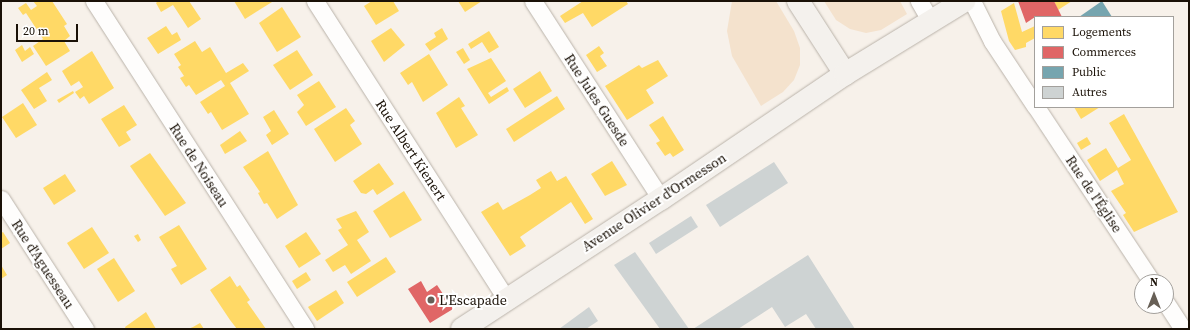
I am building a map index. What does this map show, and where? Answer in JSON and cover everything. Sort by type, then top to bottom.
[{"type":"main road","points":[[798,1],[845,74]]},
{"type":"main road","name":"Avenue Olivier d'Ormesson","points":[[462,329],[661,199],[845,74],[964,1]]},
{"type":"street","name":"Rue de Noiseau","points":[[94,1],[305,329]]},
{"type":"street","name":"Rue Albert Kienert","points":[[315,1],[507,300]]},
{"type":"street","name":"Rue Jules Guesde","points":[[533,1],[661,199]]},
{"type":"street","points":[[919,1],[931,22]]},
{"type":"street","name":"Rue de l'Église","points":[[972,1],[992,41],[1034,105]]},
{"type":"street","name":"Rue de l'Église","points":[[1036,108],[1147,274]]},
{"type":"street","name":"Rue d'Aguesseau","points":[[1,199],[85,329]]},
{"type":"street","points":[[1173,314],[1183,329]]},
{"type":"shaded area","points":[[732,1],[776,1],[794,31],[800,48],[800,65],[794,80],[783,92],[761,106],[732,56],[727,31]]},
{"type":"shaded area","points":[[824,1],[900,1],[907,14],[881,30],[866,33],[850,29],[836,20]]},
{"type":"building: Logements","points":[[33,1],[52,1],[67,24],[64,26],[70,36],[64,41],[70,51],[46,66],[33,46],[43,39],[26,13],[23,15],[18,8],[26,3],[31,10],[37,6]]},
{"type":"building: Logements","points":[[158,1],[189,1],[201,19],[188,28],[173,5],[161,12],[156,3]]},
{"type":"building: Logements","points":[[234,1],[271,1],[272,2],[245,19]]},
{"type":"building: Logements","points":[[372,1],[393,1],[399,11],[376,25],[364,6]]},
{"type":"building: Logements","points":[[458,1],[482,1],[465,12]]},
{"type":"building: Logements","points":[[583,1],[626,1],[628,4],[592,27],[583,13],[565,23],[560,16]]},
{"type":"building: Logements","points":[[1054,1],[1072,1],[1058,10]]},
{"type":"building: Logements","points":[[1014,3],[1022,32],[1034,26],[1034,39],[1026,43],[1026,47],[1015,50],[1009,41],[1001,11]]},
{"type":"building: Logements","points":[[282,7],[301,37],[277,52],[259,23]]},
{"type":"building: Logements","points":[[166,26],[172,35],[177,32],[181,40],[158,54],[147,38]]},
{"type":"building: Logements","points":[[391,28],[405,45],[384,62],[371,41]]},
{"type":"building: Logements","points":[[442,28],[448,39],[430,51],[425,44],[436,37],[434,33]]},
{"type":"building: Logements","points":[[489,31],[499,47],[489,53],[482,42],[471,49],[468,44]]},
{"type":"building: Logements","points":[[195,41],[202,52],[210,47],[226,73],[243,63],[249,71],[230,83],[249,114],[222,130],[211,112],[208,114],[200,102],[225,86],[221,80],[196,95],[189,85],[186,87],[180,78],[184,76],[178,67],[181,65],[174,54]]},
{"type":"building: Logements","points":[[22,45],[25,51],[30,47],[34,54],[22,62],[15,50]]},
{"type":"building: Logements","points":[[599,46],[604,53],[600,56],[607,66],[597,72],[586,55]]},
{"type":"building: Logements","points":[[463,48],[470,60],[464,64],[456,52]]},
{"type":"building: Logements","points":[[297,50],[313,75],[290,90],[273,65]]},
{"type":"building: Logements","points":[[92,51],[114,88],[89,104],[84,96],[80,99],[75,92],[83,87],[79,81],[71,86],[62,71]]},
{"type":"building: Logements","points":[[429,54],[448,85],[423,102],[412,82],[408,85],[400,73]]},
{"type":"building: Logements","points":[[491,58],[506,81],[488,93],[491,97],[507,87],[509,91],[489,104],[467,69]]},
{"type":"building: Logements","points":[[658,60],[668,76],[646,90],[654,103],[627,120],[605,86],[639,65],[642,68]]},
{"type":"building: Logements","points":[[540,71],[552,91],[525,108],[513,89]]},
{"type":"building: Logements","points":[[47,72],[52,80],[39,88],[47,101],[34,109],[21,90]]},
{"type":"building: Logements","points":[[319,81],[336,107],[306,126],[297,112],[304,105],[297,95]]},
{"type":"building: Logements","points":[[73,91],[74,93],[59,103],[57,100]]},
{"type":"building: Logements","points":[[557,96],[565,109],[514,142],[506,129]]},
{"type":"building: Logements","points":[[459,97],[465,106],[461,108],[478,135],[456,148],[436,113]]},
{"type":"building: Logements","points":[[23,103],[37,125],[16,138],[2,117]]},
{"type":"building: Logements","points":[[124,105],[137,125],[126,132],[131,140],[119,147],[101,119]]},
{"type":"building: Logements","points":[[346,108],[355,121],[350,125],[362,144],[335,162],[314,129]]},
{"type":"building: Logements","points":[[1075,108],[1098,108],[1081,119]]},
{"type":"building: Logements","points":[[274,110],[289,134],[272,145],[266,135],[271,131],[263,117]]},
{"type":"building: Logements","points":[[1124,114],[1178,212],[1134,232],[1123,215],[1126,213],[1111,191],[1124,184],[1117,170],[1100,181],[1087,160],[1106,148],[1118,168],[1131,160],[1109,123]]},
{"type":"building: Logements","points":[[663,116],[684,150],[673,157],[670,153],[665,156],[656,143],[660,141],[649,125]]},
{"type":"building: Logements","points":[[240,131],[247,141],[225,154],[220,145]]},
{"type":"building: Logements","points":[[1087,137],[1091,144],[1081,150],[1077,143]]},
{"type":"building: Logements","points":[[268,151],[298,205],[277,219],[267,203],[264,204],[258,193],[260,192],[243,167]]},
{"type":"building: Logements","points":[[150,153],[186,203],[165,216],[130,166]]},
{"type":"building: Logements","points":[[612,161],[627,185],[605,196],[591,174]]},
{"type":"building: Logements","points":[[379,163],[394,184],[377,195],[373,189],[366,194],[361,193],[353,181]]},
{"type":"building: Logements","points":[[551,171],[557,181],[566,176],[593,219],[585,224],[571,202],[520,237],[526,246],[510,256],[481,212],[498,202],[503,210],[530,195],[541,188],[536,180]]},
{"type":"building: Logements","points":[[65,174],[76,191],[54,205],[43,188]]},
{"type":"building: Logements","points":[[404,191],[422,220],[390,238],[373,211]]},
{"type":"building: Logements","points":[[356,211],[369,232],[357,240],[371,261],[351,274],[345,265],[333,272],[325,260],[348,245],[338,230],[342,228],[336,219]]},
{"type":"building: Logements","points":[[179,225],[207,269],[181,285],[171,269],[177,266],[159,237]]},
{"type":"building: Logements","points":[[92,227],[109,253],[84,269],[67,243]]},
{"type":"building: Logements","points":[[3,232],[10,243],[1,249],[1,233]]},
{"type":"building: Logements","points":[[306,232],[321,254],[299,268],[285,246]]},
{"type":"building: Logements","points":[[138,234],[141,240],[138,242],[134,236]]},
{"type":"building: Logements","points":[[386,257],[396,272],[357,297],[347,282]]},
{"type":"building: Logements","points":[[114,258],[135,291],[118,302],[97,269]]},
{"type":"building: Logements","points":[[1,265],[7,275],[1,279]]},
{"type":"building: Logements","points":[[306,272],[311,280],[297,289],[292,281]]},
{"type":"building: Logements","points":[[230,276],[237,287],[240,285],[250,300],[247,302],[266,329],[237,329],[230,320],[210,290]]},
{"type":"building: Logements","points":[[336,290],[344,303],[317,321],[308,307]]},
{"type":"building: Logements","points":[[146,312],[156,329],[126,329],[125,327]]},
{"type":"building: Logements","points":[[200,323],[204,329],[188,329],[193,327]]},
{"type":"building: Commerces","points":[[1018,1],[1054,1],[1062,16],[1034,16],[1034,18],[1026,23]]},
{"type":"building: Commerces","name":"L'Escapade","points":[[421,281],[427,292],[437,285],[453,309],[430,323],[408,289]]},
{"type":"building: Public","points":[[1102,1],[1111,16],[1080,16]]},
{"type":"building: Autres","points":[[774,162],[788,183],[720,227],[706,205]]},
{"type":"building: Autres","points":[[691,216],[698,227],[656,254],[649,243]]},
{"type":"building: Autres","points":[[635,252],[689,329],[660,329],[614,265]]},
{"type":"building: Autres","points":[[808,255],[855,329],[816,329],[806,314],[785,327],[772,307],[738,329],[693,329]]},
{"type":"building: Autres","points":[[589,307],[598,321],[586,329],[559,329]]},
{"type":"place","name":"L'Escapade","points":[[431,300]]}]
